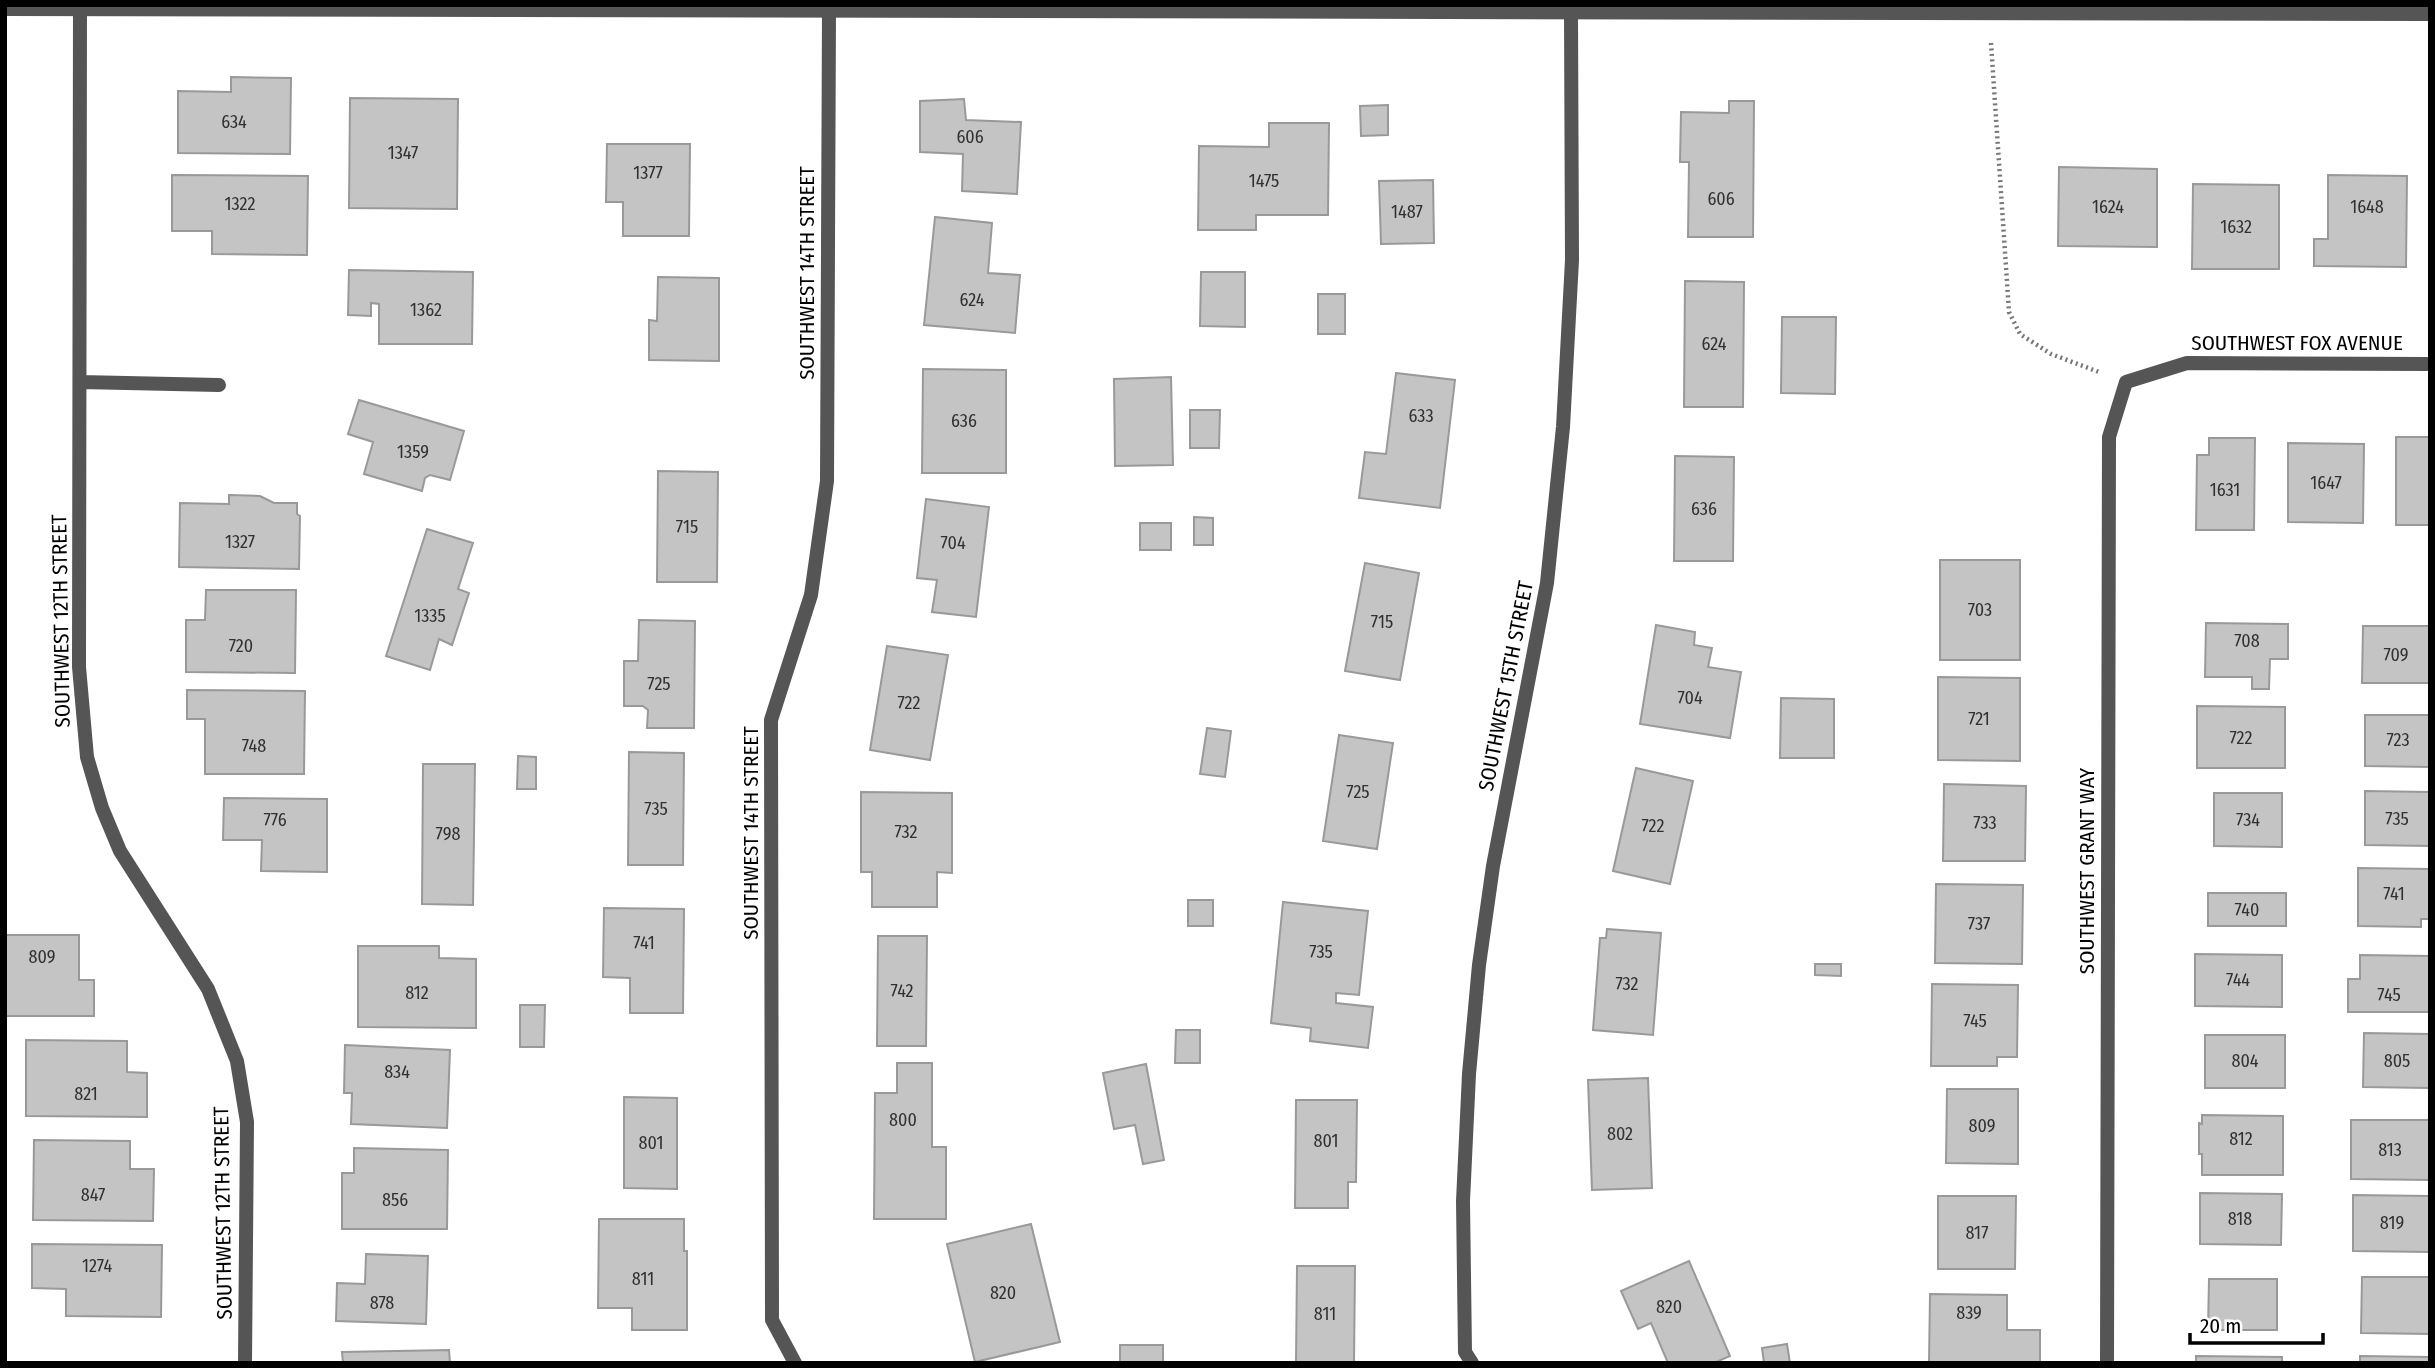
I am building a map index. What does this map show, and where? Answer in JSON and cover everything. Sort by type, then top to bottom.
[{"type":"street","points":[[5,9],[80,7],[830,11],[1422,8],[1571,13],[2430,14]]},
{"type":"street","name":"SOUTHWEST 12TH STREET","points":[[80,7],[79,667],[87,757],[102,808],[120,851],[208,989],[237,1061],[247,1122],[245,1363]]},
{"type":"street","name":"SOUTHWEST 14TH STREET","points":[[796,1363],[772,1320],[771,720],[811,595],[827,481],[830,11]]},
{"type":"street","name":"SOUTHWEST 15TH STREET","points":[[1472,1363],[1465,1352],[1463,1201],[1469,1074],[1479,965],[1493,866],[1547,583],[1562,440],[1572,260],[1571,13]]},
{"type":"street","name":"SOUTHWEST FOX AVENUE","points":[[2126,382],[2187,363],[2430,364]]},
{"type":"street","points":[[80,382],[219,385]]},
{"type":"street","name":"SOUTHWEST GRANT WAY","points":[[2107,1363],[2109,437],[2126,382]]},
{"type":"path","points":[[1989,14],[2009,312],[2020,334],[2051,354],[2126,382]]},
{"type":"building","points":[[231,77],[291,78],[290,154],[178,153],[178,91],[231,92]]},
{"type":"building","points":[[350,98],[458,99],[457,209],[349,208]]},
{"type":"building","points":[[964,99],[966,120],[1021,122],[1017,194],[962,191],[963,154],[920,152],[920,101]]},
{"type":"building","points":[[1729,101],[1754,101],[1753,237],[1688,237],[1689,162],[1680,162],[1681,112],[1729,113]]},
{"type":"building","points":[[1388,105],[1388,135],[1361,136],[1360,106]]},
{"type":"building","points":[[1269,123],[1329,123],[1328,215],[1256,215],[1256,230],[1198,230],[1199,146],[1269,147]]},
{"type":"building","points":[[607,144],[690,144],[689,236],[623,236],[623,202],[606,202]]},
{"type":"building","points":[[2059,167],[2157,169],[2157,247],[2058,246]]},
{"type":"building","points":[[172,175],[308,176],[307,255],[212,254],[212,231],[172,231]]},
{"type":"building","points":[[2328,175],[2407,176],[2406,267],[2314,266],[2314,239],[2328,239]]},
{"type":"building","points":[[1433,180],[1434,243],[1381,244],[1379,181]]},
{"type":"building","points":[[2193,184],[2279,185],[2279,269],[2192,269]]},
{"type":"building","points":[[935,217],[992,223],[988,273],[1020,275],[1015,333],[924,325]]},
{"type":"building","points":[[349,270],[473,272],[472,344],[379,344],[379,304],[371,303],[371,316],[348,315]]},
{"type":"building","points":[[1201,272],[1245,272],[1245,327],[1200,326]]},
{"type":"building","points":[[658,277],[719,278],[719,361],[649,360],[649,320],[657,321]]},
{"type":"building","points":[[1685,281],[1744,282],[1743,407],[1684,407]]},
{"type":"building","points":[[1318,294],[1345,294],[1345,334],[1318,334]]},
{"type":"building","points":[[1782,317],[1836,317],[1835,394],[1781,393]]},
{"type":"building","points":[[923,369],[1006,370],[1006,473],[922,473]]},
{"type":"building","points":[[1396,373],[1455,380],[1440,508],[1359,498],[1365,452],[1386,454]]},
{"type":"building","points":[[1171,377],[1173,465],[1115,466],[1114,379]]},
{"type":"building","points":[[359,400],[464,431],[450,480],[430,475],[425,478],[422,491],[364,474],[373,442],[348,434]]},
{"type":"building","points":[[1190,410],[1220,410],[1219,448],[1190,448]]},
{"type":"building","points":[[2396,437],[2430,437],[2430,525],[2396,525]]},
{"type":"building","points":[[2209,438],[2255,438],[2254,530],[2196,530],[2197,455],[2209,455]]},
{"type":"building","points":[[2288,443],[2364,444],[2363,523],[2288,522]]},
{"type":"building","points":[[1675,456],[1734,457],[1733,561],[1674,561]]},
{"type":"building","points":[[658,471],[718,472],[717,582],[657,582]]},
{"type":"building","points":[[229,495],[260,496],[274,503],[297,503],[297,514],[300,516],[299,569],[179,567],[180,503],[229,504]]},
{"type":"building","points":[[926,499],[989,507],[976,617],[932,612],[937,580],[917,578]]},
{"type":"building","points":[[1194,517],[1213,518],[1213,545],[1194,545]]},
{"type":"building","points":[[1140,523],[1171,523],[1171,550],[1140,550]]},
{"type":"building","points":[[427,529],[473,543],[458,589],[469,593],[452,645],[439,639],[430,670],[386,656]]},
{"type":"building","points":[[1940,560],[2020,560],[2020,660],[1940,660]]},
{"type":"building","points":[[1365,563],[1419,573],[1400,680],[1345,671]]},
{"type":"building","points":[[206,590],[296,590],[295,673],[186,672],[186,620],[205,620]]},
{"type":"building","points":[[639,620],[695,621],[694,728],[647,728],[648,710],[643,706],[624,706],[624,661],[638,661]]},
{"type":"building","points":[[2206,623],[2288,624],[2288,659],[2270,659],[2269,689],[2252,689],[2252,677],[2205,677]]},
{"type":"building","points":[[1656,625],[1695,632],[1694,645],[1712,648],[1708,667],[1741,672],[1730,738],[1640,724]]},
{"type":"building","points":[[2363,626],[2430,626],[2430,683],[2362,683]]},
{"type":"building","points":[[887,646],[948,655],[930,760],[870,750]]},
{"type":"building","points":[[1938,677],[2020,678],[2020,761],[1938,760]]},
{"type":"building","points":[[187,690],[305,691],[304,774],[205,774],[205,719],[187,719]]},
{"type":"building","points":[[1781,698],[1834,699],[1834,758],[1780,758]]},
{"type":"building","points":[[2197,706],[2285,707],[2285,768],[2197,768]]},
{"type":"building","points":[[2365,715],[2430,715],[2430,767],[2365,766]]},
{"type":"building","points":[[1207,728],[1231,731],[1225,777],[1200,774]]},
{"type":"building","points":[[1339,735],[1393,743],[1377,849],[1323,841]]},
{"type":"building","points":[[629,752],[684,753],[683,865],[628,865]]},
{"type":"building","points":[[518,756],[536,757],[536,789],[517,789]]},
{"type":"building","points":[[423,764],[475,764],[473,905],[422,904]]},
{"type":"building","points":[[1636,768],[1693,781],[1670,884],[1613,871]]},
{"type":"building","points":[[1944,784],[2026,786],[2025,861],[1943,861]]},
{"type":"building","points":[[2365,791],[2430,792],[2430,846],[2365,845]]},
{"type":"building","points":[[861,792],[952,793],[952,873],[937,872],[937,907],[872,907],[872,872],[861,872]]},
{"type":"building","points":[[2214,793],[2282,793],[2282,847],[2214,846]]},
{"type":"building","points":[[224,798],[327,799],[327,872],[261,871],[262,840],[223,840]]},
{"type":"building","points":[[2358,868],[2430,869],[2430,919],[2421,919],[2421,927],[2358,926]]},
{"type":"building","points":[[1936,884],[2023,885],[2022,964],[1935,963]]},
{"type":"building","points":[[2208,893],[2286,893],[2286,926],[2208,926]]},
{"type":"building","points":[[1188,900],[1213,900],[1213,926],[1188,926]]},
{"type":"building","points":[[1283,902],[1368,911],[1359,995],[1336,993],[1336,1003],[1373,1007],[1368,1048],[1310,1041],[1311,1028],[1271,1023]]},
{"type":"building","points":[[604,908],[684,909],[683,1013],[630,1013],[630,978],[603,977]]},
{"type":"building","points":[[1607,929],[1661,933],[1653,1035],[1593,1030],[1600,938],[1606,938]]},
{"type":"building","points":[[5,935],[79,935],[79,980],[94,980],[94,1016],[5,1016]]},
{"type":"building","points":[[878,936],[927,936],[926,1046],[877,1046]]},
{"type":"building","points":[[358,946],[439,946],[439,958],[476,959],[476,1028],[358,1027]]},
{"type":"building","points":[[2195,954],[2282,955],[2282,1007],[2195,1006]]},
{"type":"building","points":[[2360,955],[2430,956],[2430,1012],[2348,1012],[2348,979],[2360,979]]},
{"type":"building","points":[[1815,964],[1841,964],[1841,976],[1815,975]]},
{"type":"building","points":[[1932,984],[2018,985],[2017,1057],[1997,1057],[1997,1066],[1931,1066]]},
{"type":"building","points":[[520,1005],[545,1005],[544,1047],[520,1047]]},
{"type":"building","points":[[1176,1030],[1200,1030],[1200,1063],[1175,1063]]},
{"type":"building","points":[[2364,1033],[2430,1034],[2430,1088],[2363,1087]]},
{"type":"building","points":[[2205,1035],[2285,1035],[2285,1088],[2205,1088]]},
{"type":"building","points":[[26,1040],[127,1041],[127,1072],[147,1073],[147,1117],[26,1116]]},
{"type":"building","points":[[345,1045],[450,1050],[447,1128],[351,1124],[352,1093],[344,1093]]},
{"type":"building","points":[[897,1063],[932,1063],[932,1147],[946,1147],[946,1219],[874,1219],[875,1093],[897,1093]]},
{"type":"building","points":[[1146,1064],[1164,1160],[1143,1164],[1135,1125],[1114,1129],[1103,1073]]},
{"type":"building","points":[[1648,1078],[1652,1188],[1592,1190],[1588,1080]]},
{"type":"building","points":[[1947,1089],[2018,1089],[2018,1164],[1946,1163]]},
{"type":"building","points":[[624,1097],[677,1098],[677,1189],[624,1188]]},
{"type":"building","points":[[1296,1100],[1357,1100],[1356,1182],[1348,1182],[1348,1208],[1295,1208]]},
{"type":"building","points":[[2202,1115],[2283,1116],[2283,1175],[2202,1175],[2199,1123],[2202,1124]]},
{"type":"building","points":[[2351,1120],[2430,1120],[2430,1180],[2351,1179]]},
{"type":"building","points":[[34,1140],[130,1141],[130,1169],[154,1169],[153,1221],[33,1220]]},
{"type":"building","points":[[354,1148],[448,1150],[447,1229],[342,1229],[342,1173],[354,1173]]},
{"type":"building","points":[[2200,1193],[2282,1194],[2281,1245],[2200,1244]]},
{"type":"building","points":[[2353,1195],[2430,1196],[2430,1252],[2353,1251]]},
{"type":"building","points":[[1938,1196],[2016,1196],[2015,1269],[1938,1269]]},
{"type":"building","points":[[599,1219],[684,1219],[684,1251],[687,1251],[687,1330],[632,1330],[632,1308],[598,1308]]},
{"type":"building","points":[[1031,1224],[1060,1342],[975,1362],[947,1244]]},
{"type":"building","points":[[32,1244],[162,1245],[161,1317],[66,1316],[66,1289],[32,1288]]},
{"type":"building","points":[[366,1254],[428,1256],[426,1324],[336,1321],[337,1283],[365,1284]]},
{"type":"building","points":[[1689,1261],[1730,1356],[1714,1363],[1668,1363],[1651,1323],[1638,1329],[1621,1291]]},
{"type":"building","points":[[1297,1266],[1355,1266],[1354,1363],[1296,1363]]},
{"type":"building","points":[[2362,1277],[2430,1277],[2430,1334],[2361,1333]]},
{"type":"building","points":[[2209,1279],[2277,1279],[2277,1330],[2208,1330]]},
{"type":"building","points":[[1930,1294],[2007,1295],[2007,1330],[2040,1330],[2040,1363],[1929,1363]]},
{"type":"building","points":[[1787,1344],[1790,1363],[1764,1363],[1762,1348]]},
{"type":"building","points":[[1120,1345],[1163,1345],[1163,1363],[1120,1363]]},
{"type":"building","points":[[449,1350],[450,1363],[343,1363],[342,1352]]},
{"type":"building","points":[[2196,1356],[2282,1357],[2282,1363],[2196,1363]]},
{"type":"building","points":[[2360,1356],[2430,1357],[2430,1363],[2360,1363]]}]
